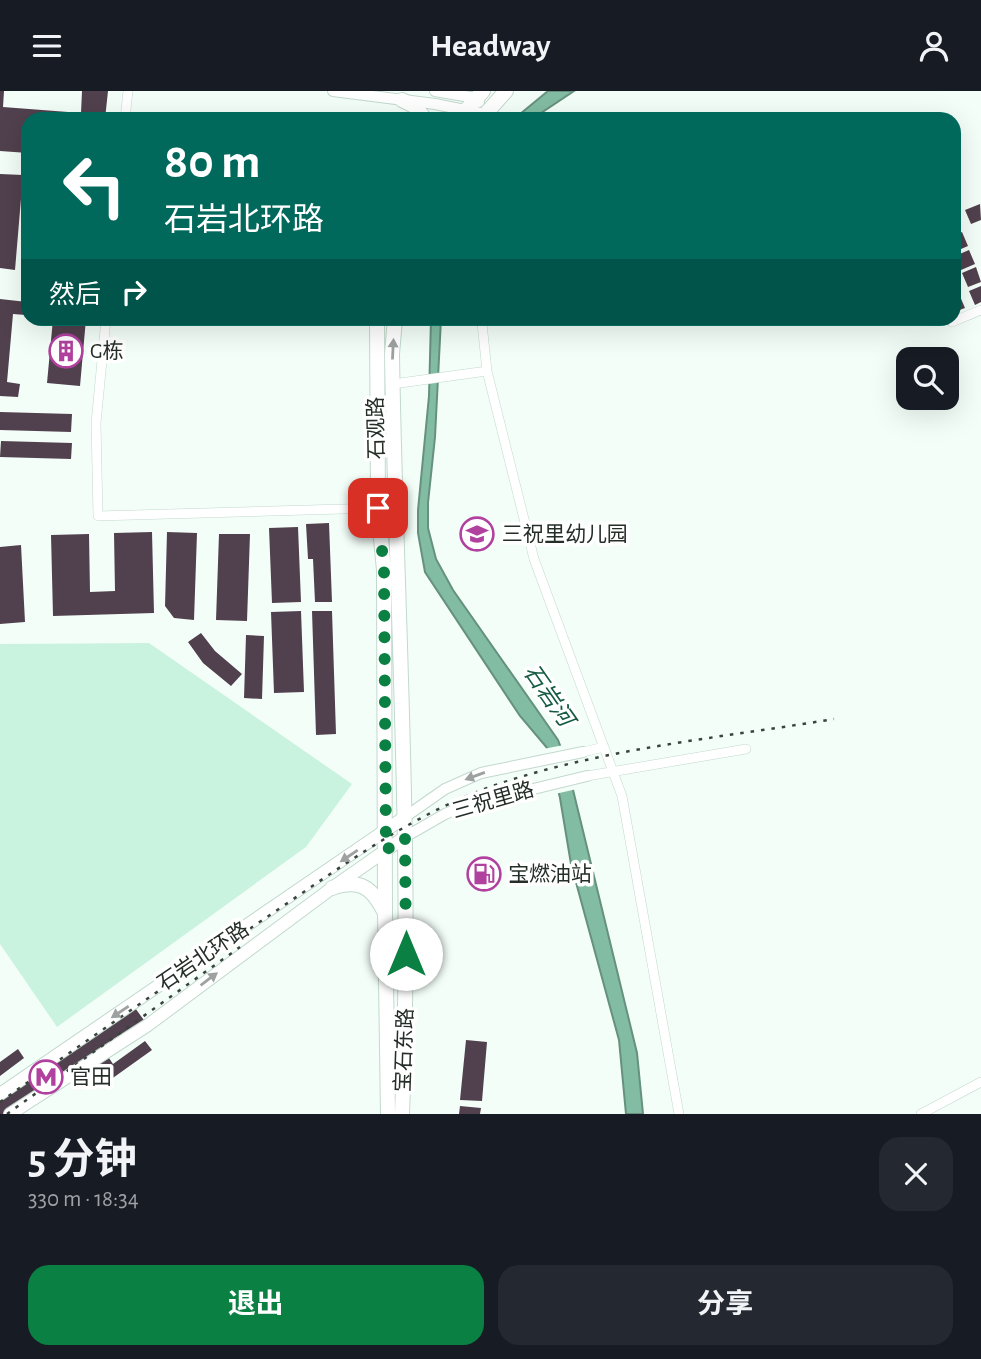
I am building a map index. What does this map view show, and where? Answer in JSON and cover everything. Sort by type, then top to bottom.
[{"type":"main road","points":[[487,112],[506,91]]},
{"type":"main road","points":[[463,112],[477,93]]},
{"type":"main road","points":[[402,100],[420,112]]},
{"type":"main road","name":"石观路","points":[[377,326],[378,508],[384,571],[385,831]]},
{"type":"main road","name":"石观路","points":[[395,326],[396,570],[405,817]]},
{"type":"main road","name":"石岩北环路","points":[[0,1094],[405,817]]},
{"type":"main road","name":"宝石东路","points":[[402,1114],[406,1021],[405,817]]},
{"type":"main road","name":"宝石东路","points":[[385,831],[388,1114]]},
{"type":"main road","name":"石岩北环路","points":[[10,1114],[148,1025],[405,837]]},
{"type":"main road","points":[[332,888],[348,883],[363,886],[385,913]]},
{"type":"street","points":[[126,112],[128,91]]},
{"type":"street","points":[[333,91],[402,100],[453,112]]},
{"type":"street","points":[[435,91],[477,93],[482,112]]},
{"type":"street","points":[[961,319],[981,310]]},
{"type":"street","points":[[105,326],[96,423],[98,516],[378,508]]},
{"type":"street","points":[[482,326],[487,371],[534,559],[622,796],[679,1114]]},
{"type":"street","points":[[393,384],[487,371]]},
{"type":"street","points":[[578,753],[604,747]]},
{"type":"street","points":[[583,777],[746,749]]},
{"type":"street","name":"三祝里路","points":[[405,817],[464,779],[500,768],[578,753]]},
{"type":"street","name":"三祝里路","points":[[405,837],[467,804],[583,777]]},
{"type":"street","points":[[921,1114],[981,1082]]},
{"type":"shaded area","points":[[548,91],[574,91],[542,112],[522,112]]},
{"type":"shaded area","points":[[431,326],[441,326],[428,528],[436,559],[453,590],[558,740],[566,761],[637,1053],[643,1114],[626,1114],[619,1040],[571,864],[560,798],[548,749],[520,716],[425,572],[418,533],[418,510],[429,396]]},
{"type":"shaded area","points":[[149,643],[352,784],[306,847],[57,1027],[0,944],[0,644]]},
{"type":"pier","points":[[564,745],[577,789],[555,794],[543,749]]},
{"type":"building","points":[[0,91],[4,91],[3,107],[68,112],[21,112],[21,152],[0,151]]},
{"type":"building","points":[[82,91],[108,91],[106,112],[81,112]]},
{"type":"building","points":[[0,174],[21,175],[15,270],[0,268]]},
{"type":"building","points":[[980,204],[981,220],[971,224],[965,210]]},
{"type":"building","points":[[961,232],[968,246],[961,249]]},
{"type":"building","points":[[969,250],[975,264],[961,270],[961,253]]},
{"type":"building","points":[[976,267],[981,282],[968,287],[962,273]]},
{"type":"building","points":[[981,286],[981,302],[975,305],[969,291]]},
{"type":"building","points":[[0,299],[21,301],[21,315],[13,314],[7,382],[20,384],[18,397],[0,396]]},
{"type":"building","name":"G栋","points":[[52,326],[85,326],[80,386],[47,383]]},
{"type":"building","points":[[0,412],[72,414],[71,432],[0,430]]},
{"type":"building","points":[[1,441],[72,443],[71,459],[0,457]]},
{"type":"building","points":[[329,523],[332,602],[315,602],[313,559],[308,559],[306,524]]},
{"type":"building","points":[[298,527],[301,602],[272,603],[269,528]]},
{"type":"building","points":[[152,532],[154,613],[53,616],[51,535],[89,534],[90,592],[115,591],[114,533]]},
{"type":"building","points":[[167,532],[197,533],[194,620],[174,618],[165,606]]},
{"type":"building","points":[[219,534],[250,534],[247,621],[216,620]]},
{"type":"building","points":[[21,545],[25,622],[0,624],[0,547]]},
{"type":"building","points":[[301,611],[304,692],[274,693],[271,612]]},
{"type":"building","points":[[312,611],[332,611],[336,734],[316,735]]},
{"type":"building","points":[[201,633],[215,651],[242,674],[231,686],[203,663],[188,642]]},
{"type":"building","points":[[246,635],[264,636],[262,699],[244,698]]},
{"type":"building","points":[[130,1001],[146,1023],[105,1052],[113,1064],[145,1041],[152,1050],[110,1080],[95,1059],[18,1114],[0,1114],[0,1089]]},
{"type":"building","points":[[466,1040],[487,1042],[482,1101],[460,1100]]},
{"type":"building","points":[[18,1049],[24,1058],[0,1076],[0,1062]]},
{"type":"building","points":[[460,1106],[481,1108],[480,1114],[459,1114]]},
{"type":"railway","points":[[0,1102],[350,860],[403,828],[458,800],[487,788],[571,763],[834,719]]},
{"type":"railway","points":[[7,1114],[240,947]]},
{"type":"place","name":"G栋","points":[[66,351]]},
{"type":"place","name":"三祝里幼儿园","points":[[477,534]]},
{"type":"place","name":"宝燃油站","points":[[484,874]]},
{"type":"place","name":"官田","points":[[46,1077]]},
{"type":"route","points":[[378,508],[384,571],[386,850],[405,837],[406,954]]},
{"type":"water label","name":"石岩河","points":[[549,695]]}]
